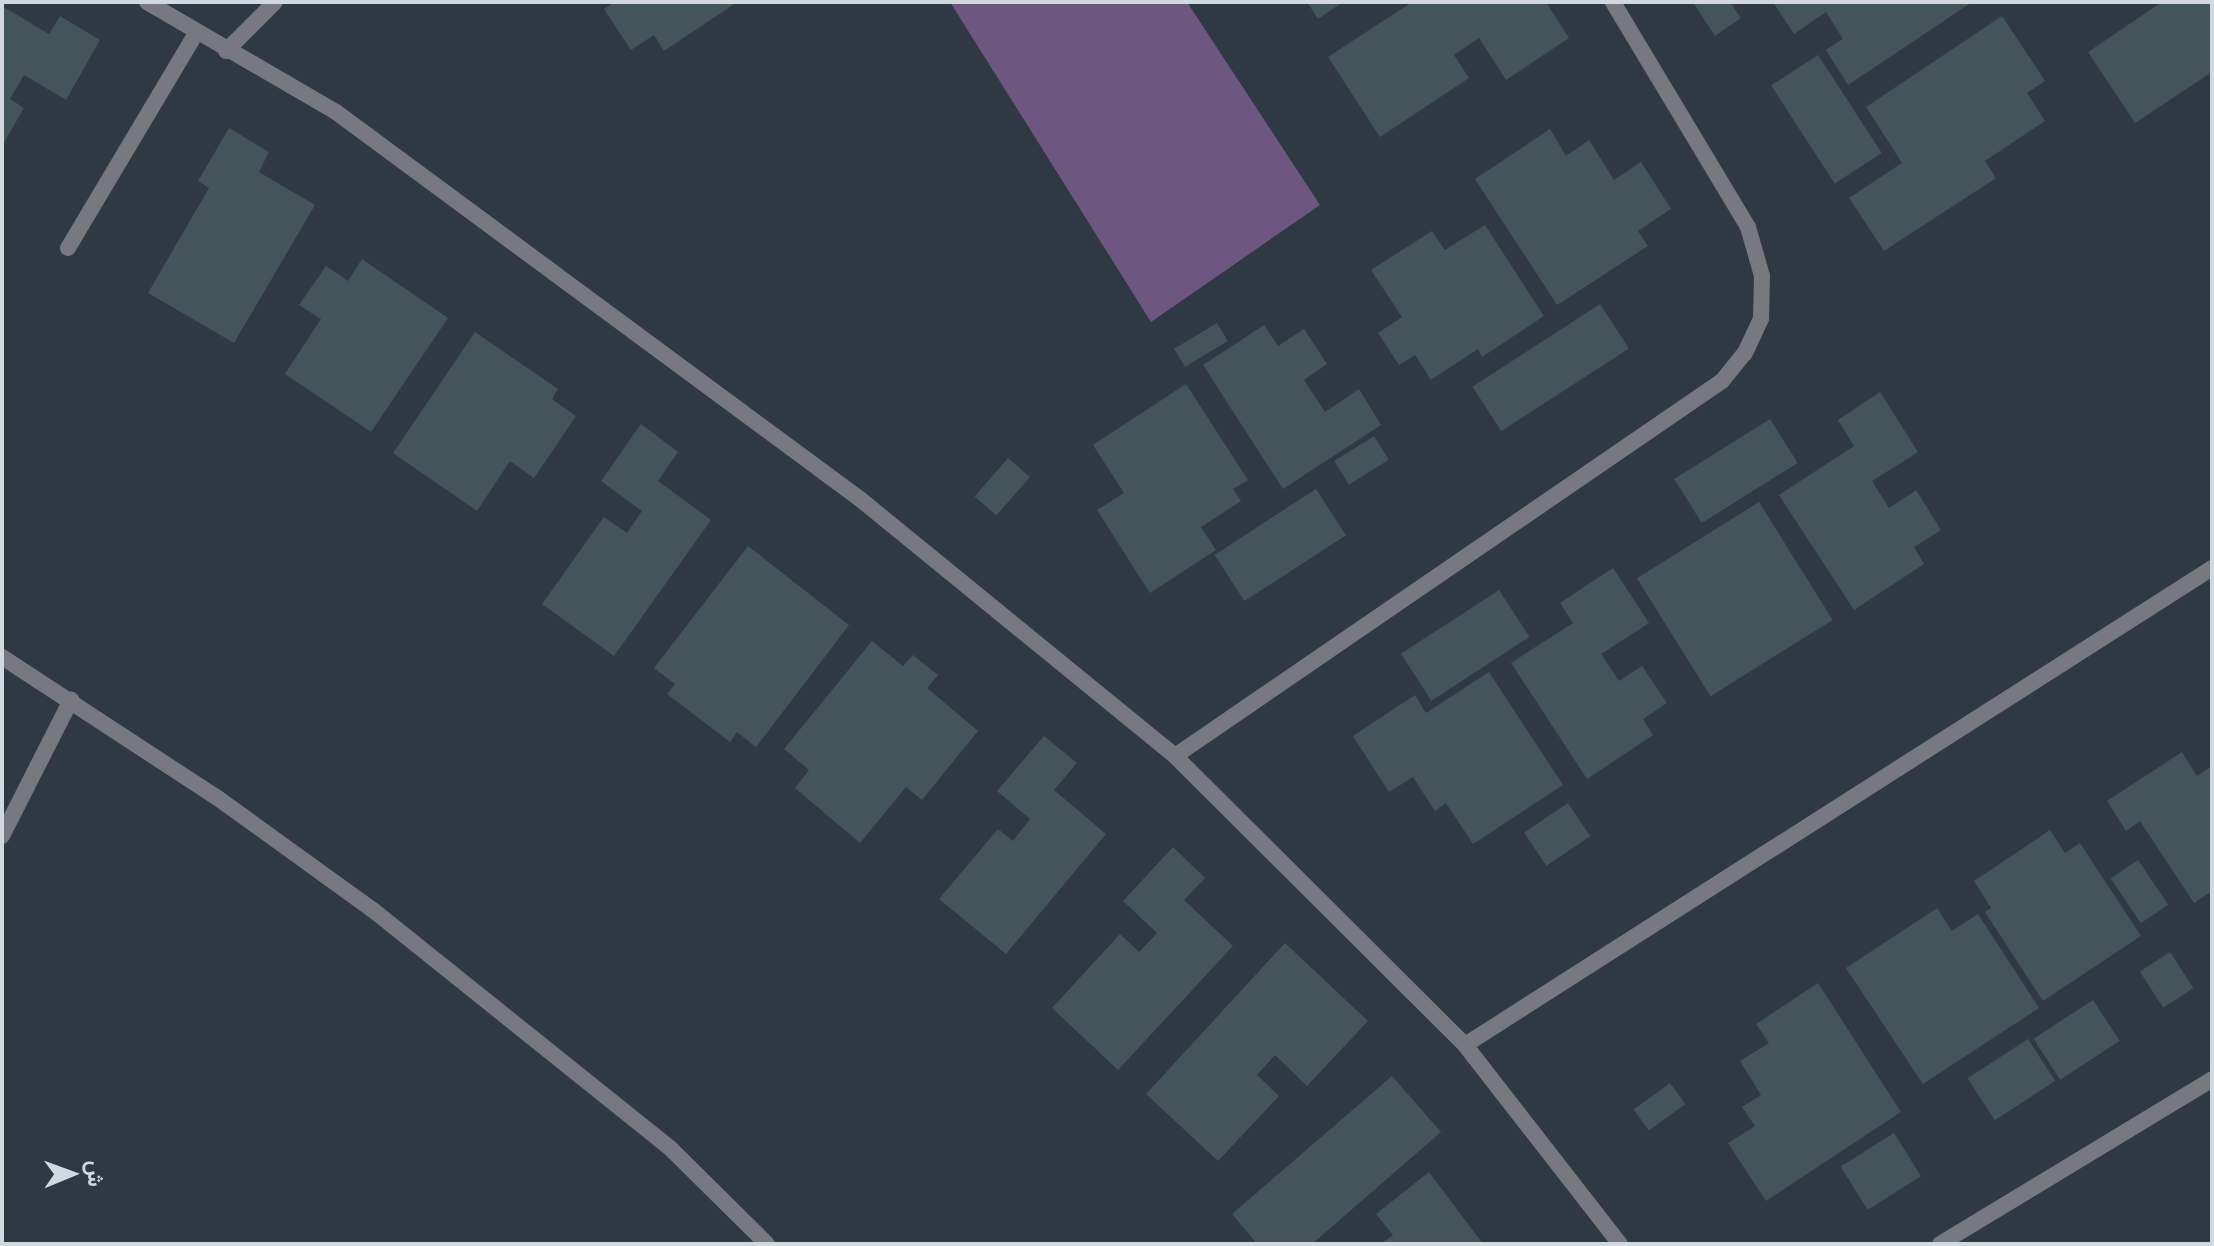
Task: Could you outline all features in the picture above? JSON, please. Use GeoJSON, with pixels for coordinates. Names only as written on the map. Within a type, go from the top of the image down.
{"type":"FeatureCollection","features":[{"type":"Feature","properties":{"kind":"street"},"geometry":{"type":"LineString","coordinates":[[147,2],[226,51],[336,112],[847,489],[1175,756],[1465,1045],[1620,1244]]}},
{"type":"Feature","properties":{"kind":"street"},"geometry":{"type":"LineString","coordinates":[[226,51],[275,2]]}},
{"type":"Feature","properties":{"kind":"street"},"geometry":{"type":"LineString","coordinates":[[1175,756],[1722,381],[1745,353],[1761,319],[1762,276],[1748,227],[1613,2]]}},
{"type":"Feature","properties":{"kind":"street"},"geometry":{"type":"LineString","coordinates":[[68,248],[196,33]]}},
{"type":"Feature","properties":{"kind":"street"},"geometry":{"type":"LineString","coordinates":[[1465,1045],[2212,568]]}},
{"type":"Feature","properties":{"kind":"street"},"geometry":{"type":"LineString","coordinates":[[2,657],[71,700],[257,827],[498,1008],[670,1148],[767,1244]]}},
{"type":"Feature","properties":{"kind":"street"},"geometry":{"type":"LineString","coordinates":[[2,836],[71,700]]}},
{"type":"Feature","properties":{"kind":"street"},"geometry":{"type":"LineString","coordinates":[[1940,1244],[2212,1079]]}},
{"type":"Feature","properties":{"kind":"shaded area"},"geometry":{"type":"Polygon","coordinates":[[[950,2],[1187,2],[1320,205],[1151,322],[950,2]]]}},
{"type":"Feature","properties":{"kind":"building"},"geometry":{"type":"Polygon","coordinates":[[[615,2],[731,2],[733,5],[664,51],[654,35],[631,50],[604,9],[615,2]]]}},
{"type":"Feature","properties":{"kind":"building"},"geometry":{"type":"Polygon","coordinates":[[[1307,2],[1343,2],[1318,19],[1307,2]]]}},
{"type":"Feature","properties":{"kind":"building"},"geometry":{"type":"Polygon","coordinates":[[[1412,2],[1546,2],[1569,38],[1506,80],[1479,38],[1454,55],[1469,78],[1380,137],[1328,57],[1412,2]]]}},
{"type":"Feature","properties":{"kind":"building"},"geometry":{"type":"Polygon","coordinates":[[[1693,2],[1730,2],[1741,18],[1715,36],[1693,2]]]}},
{"type":"Feature","properties":{"kind":"building"},"geometry":{"type":"Polygon","coordinates":[[[1773,2],[1972,2],[1848,85],[1826,50],[1843,39],[1826,12],[1794,34],[1773,2]]]}},
{"type":"Feature","properties":{"kind":"building"},"geometry":{"type":"Polygon","coordinates":[[[2162,2],[2212,2],[2212,72],[2135,123],[2088,52],[2162,2]]]}},
{"type":"Feature","properties":{"kind":"building"},"geometry":{"type":"Polygon","coordinates":[[[2,6],[49,34],[60,16],[100,40],[66,100],[24,75],[10,99],[24,108],[2,146],[2,6]]]}},
{"type":"Feature","properties":{"kind":"building"},"geometry":{"type":"Polygon","coordinates":[[[2002,16],[2045,81],[2027,93],[2045,121],[1985,161],[1996,178],[1884,251],[1849,198],[1902,163],[1866,107],[2002,16]]]}},
{"type":"Feature","properties":{"kind":"building"},"geometry":{"type":"Polygon","coordinates":[[[1818,55],[1882,153],[1835,184],[1771,85],[1818,55]]]}},
{"type":"Feature","properties":{"kind":"building"},"geometry":{"type":"Polygon","coordinates":[[[229,128],[269,152],[259,172],[315,205],[234,343],[148,293],[209,188],[198,181],[229,128]]]}},
{"type":"Feature","properties":{"kind":"building"},"geometry":{"type":"Polygon","coordinates":[[[1550,129],[1566,156],[1589,140],[1614,180],[1641,162],[1671,209],[1638,231],[1648,246],[1557,305],[1475,179],[1550,129]]]}},
{"type":"Feature","properties":{"kind":"building"},"geometry":{"type":"Polygon","coordinates":[[[1485,225],[1544,316],[1482,357],[1478,349],[1431,380],[1415,355],[1399,365],[1378,333],[1402,317],[1371,270],[1432,231],[1445,250],[1485,225]]]}},
{"type":"Feature","properties":{"kind":"building"},"geometry":{"type":"Polygon","coordinates":[[[362,259],[448,318],[371,432],[285,374],[321,319],[299,305],[326,266],[348,281],[362,259]]]}},
{"type":"Feature","properties":{"kind":"building"},"geometry":{"type":"Polygon","coordinates":[[[1600,304],[1629,348],[1501,431],[1473,387],[1600,304]]]}},
{"type":"Feature","properties":{"kind":"building"},"geometry":{"type":"Polygon","coordinates":[[[1217,323],[1228,341],[1185,367],[1174,349],[1217,323]]]}},
{"type":"Feature","properties":{"kind":"building"},"geometry":{"type":"Polygon","coordinates":[[[1264,325],[1278,346],[1304,329],[1327,364],[1304,380],[1325,412],[1359,389],[1381,425],[1283,489],[1203,365],[1264,325]]]}},
{"type":"Feature","properties":{"kind":"building"},"geometry":{"type":"Polygon","coordinates":[[[475,332],[558,389],[552,399],[576,416],[534,478],[510,461],[477,511],[393,453],[475,332]]]}},
{"type":"Feature","properties":{"kind":"building"},"geometry":{"type":"Polygon","coordinates":[[[1186,384],[1248,480],[1233,489],[1241,501],[1201,527],[1216,550],[1150,593],[1097,510],[1124,493],[1093,445],[1186,384]]]}},
{"type":"Feature","properties":{"kind":"building"},"geometry":{"type":"Polygon","coordinates":[[[1880,392],[1918,452],[1872,481],[1889,508],[1916,490],[1941,530],[1914,547],[1924,564],[1854,610],[1779,495],[1854,446],[1838,420],[1880,392]]]}},
{"type":"Feature","properties":{"kind":"building"},"geometry":{"type":"Polygon","coordinates":[[[1770,419],[1798,463],[1702,523],[1674,479],[1770,419]]]}},
{"type":"Feature","properties":{"kind":"building"},"geometry":{"type":"Polygon","coordinates":[[[641,424],[678,452],[658,481],[711,520],[614,656],[542,604],[604,517],[627,533],[642,511],[601,481],[641,424]]]}},
{"type":"Feature","properties":{"kind":"building"},"geometry":{"type":"Polygon","coordinates":[[[1374,436],[1389,460],[1349,485],[1334,461],[1374,436]]]}},
{"type":"Feature","properties":{"kind":"building"},"geometry":{"type":"Polygon","coordinates":[[[1008,458],[1030,477],[996,516],[975,496],[1008,458]]]}},
{"type":"Feature","properties":{"kind":"building"},"geometry":{"type":"Polygon","coordinates":[[[1316,489],[1346,535],[1244,601],[1215,555],[1316,489]]]}},
{"type":"Feature","properties":{"kind":"building"},"geometry":{"type":"Polygon","coordinates":[[[1759,502],[1833,620],[1711,696],[1637,578],[1759,502]]]}},
{"type":"Feature","properties":{"kind":"building"},"geometry":{"type":"Polygon","coordinates":[[[748,546],[849,625],[756,747],[737,732],[730,742],[667,694],[675,684],[654,668],[748,546]]]}},
{"type":"Feature","properties":{"kind":"building"},"geometry":{"type":"Polygon","coordinates":[[[1613,568],[1649,623],[1601,654],[1619,681],[1642,666],[1667,703],[1643,719],[1653,735],[1587,779],[1511,663],[1573,623],[1560,603],[1613,568]]]}},
{"type":"Feature","properties":{"kind":"building"},"geometry":{"type":"Polygon","coordinates":[[[1499,590],[1529,637],[1431,701],[1401,654],[1499,590]]]}},
{"type":"Feature","properties":{"kind":"building"},"geometry":{"type":"Polygon","coordinates":[[[872,641],[903,666],[913,655],[938,675],[927,688],[978,731],[922,800],[906,787],[860,843],[795,788],[809,770],[784,749],[872,641]]]}},
{"type":"Feature","properties":{"kind":"building"},"geometry":{"type":"Polygon","coordinates":[[[1489,672],[1563,785],[1473,844],[1446,803],[1435,811],[1413,777],[1389,792],[1353,736],[1415,695],[1426,713],[1489,672]]]}},
{"type":"Feature","properties":{"kind":"building"},"geometry":{"type":"Polygon","coordinates":[[[1044,736],[1077,763],[1054,790],[1106,834],[1006,954],[939,899],[998,829],[1013,841],[1030,819],[997,791],[1044,736]]]}},
{"type":"Feature","properties":{"kind":"building"},"geometry":{"type":"Polygon","coordinates":[[[2182,752],[2197,776],[2212,766],[2212,891],[2194,903],[2140,821],[2126,831],[2107,801],[2182,752]]]}},
{"type":"Feature","properties":{"kind":"building"},"geometry":{"type":"Polygon","coordinates":[[[1568,803],[1590,836],[1546,866],[1524,833],[1568,803]]]}},
{"type":"Feature","properties":{"kind":"building"},"geometry":{"type":"Polygon","coordinates":[[[2050,830],[2065,853],[2080,843],[2141,936],[2043,1001],[1985,912],[1991,908],[1974,881],[2050,830]]]}},
{"type":"Feature","properties":{"kind":"building"},"geometry":{"type":"Polygon","coordinates":[[[1173,847],[1205,878],[1184,900],[1233,946],[1118,1070],[1052,1008],[1120,934],[1139,952],[1157,933],[1123,901],[1173,847]]]}},
{"type":"Feature","properties":{"kind":"building"},"geometry":{"type":"Polygon","coordinates":[[[2138,860],[2168,905],[2141,923],[2111,878],[2138,860]]]}},
{"type":"Feature","properties":{"kind":"building"},"geometry":{"type":"Polygon","coordinates":[[[1937,908],[1952,931],[1978,914],[2039,1008],[1923,1084],[1846,968],[1937,908]]]}},
{"type":"Feature","properties":{"kind":"building"},"geometry":{"type":"Polygon","coordinates":[[[1285,943],[1368,1021],[1307,1086],[1275,1055],[1257,1075],[1279,1096],[1218,1161],[1146,1094],[1285,943]]]}},
{"type":"Feature","properties":{"kind":"building"},"geometry":{"type":"Polygon","coordinates":[[[2170,952],[2193,988],[2163,1008],[2140,972],[2170,952]]]}},
{"type":"Feature","properties":{"kind":"building"},"geometry":{"type":"Polygon","coordinates":[[[1818,983],[1901,1112],[1766,1201],[1728,1143],[1755,1126],[1742,1107],[1761,1095],[1740,1061],[1769,1043],[1756,1024],[1818,983]]]}},
{"type":"Feature","properties":{"kind":"building"},"geometry":{"type":"Polygon","coordinates":[[[2093,1000],[2120,1041],[2060,1080],[2033,1039],[2093,1000]]]}},
{"type":"Feature","properties":{"kind":"building"},"geometry":{"type":"Polygon","coordinates":[[[2028,1039],[2055,1081],[1995,1120],[1968,1078],[2028,1039]]]}},
{"type":"Feature","properties":{"kind":"building"},"geometry":{"type":"Polygon","coordinates":[[[1392,1076],[1441,1132],[1312,1244],[1257,1244],[1232,1214],[1392,1076]]]}},
{"type":"Feature","properties":{"kind":"building"},"geometry":{"type":"Polygon","coordinates":[[[1670,1083],[1685,1104],[1649,1130],[1634,1109],[1670,1083]]]}},
{"type":"Feature","properties":{"kind":"building"},"geometry":{"type":"Polygon","coordinates":[[[1894,1133],[1921,1176],[1868,1210],[1841,1166],[1894,1133]]]}},
{"type":"Feature","properties":{"kind":"building"},"geometry":{"type":"Polygon","coordinates":[[[1429,1172],[1483,1244],[1381,1244],[1393,1235],[1376,1214],[1429,1172]]]}}]}
